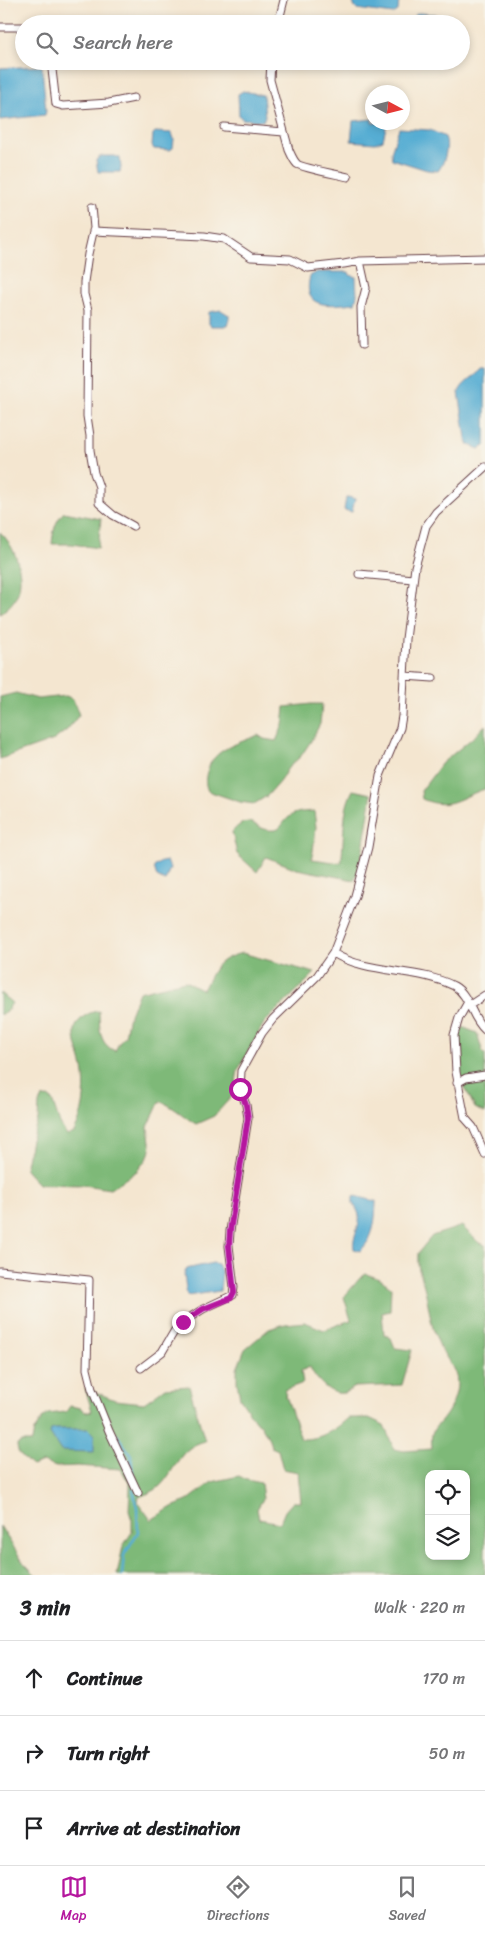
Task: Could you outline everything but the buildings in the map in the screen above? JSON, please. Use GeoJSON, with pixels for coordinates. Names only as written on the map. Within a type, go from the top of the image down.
{"type":"FeatureCollection","features":[{"type":"Feature","properties":{"kind":"street"},"geometry":{"type":"LineString","coordinates":[[280,15],[284,0]]}},
{"type":"Feature","properties":{"kind":"street"},"geometry":{"type":"LineString","coordinates":[[0,27],[15,27]]}},
{"type":"Feature","properties":{"kind":"street"},"geometry":{"type":"LineString","coordinates":[[52,70],[56,104],[63,106],[109,104],[134,98]]}},
{"type":"Feature","properties":{"kind":"street"},"geometry":{"type":"LineString","coordinates":[[271,70],[270,80],[289,150],[297,164],[348,177]]}},
{"type":"Feature","properties":{"kind":"street"},"geometry":{"type":"LineString","coordinates":[[224,127],[284,132]]}},
{"type":"Feature","properties":{"kind":"street"},"geometry":{"type":"LineString","coordinates":[[92,207],[93,231],[84,282],[84,294],[88,310],[87,416],[90,450],[99,486],[99,504],[113,515],[133,526]]}},
{"type":"Feature","properties":{"kind":"street"},"geometry":{"type":"LineString","coordinates":[[93,231],[204,236],[224,239],[251,257],[290,259],[308,268],[360,261],[485,258]]}},
{"type":"Feature","properties":{"kind":"street"},"geometry":{"type":"LineString","coordinates":[[360,261],[366,288],[360,307],[362,345]]}},
{"type":"Feature","properties":{"kind":"street"},"geometry":{"type":"LineString","coordinates":[[141,1368],[162,1352],[175,1330],[183,1322],[203,1309],[233,1295],[234,1287],[229,1246],[230,1231],[248,1112],[240,1089],[241,1071],[262,1033],[317,976],[334,953],[345,926],[365,862],[380,776],[400,728],[417,553],[426,526],[436,512],[485,467]]}},
{"type":"Feature","properties":{"kind":"street"},"geometry":{"type":"LineString","coordinates":[[359,574],[413,580]]}},
{"type":"Feature","properties":{"kind":"street"},"geometry":{"type":"LineString","coordinates":[[404,676],[433,678]]}},
{"type":"Feature","properties":{"kind":"street"},"geometry":{"type":"LineString","coordinates":[[334,953],[351,962],[446,983],[457,989],[469,1004],[478,1024],[485,1030]]}},
{"type":"Feature","properties":{"kind":"street"},"geometry":{"type":"LineString","coordinates":[[485,995],[469,1004],[459,1018],[454,1036],[458,1082],[465,1118],[473,1127],[485,1154]]}},
{"type":"Feature","properties":{"kind":"street"},"geometry":{"type":"LineString","coordinates":[[458,1082],[466,1078],[485,1075]]}},
{"type":"Feature","properties":{"kind":"street"},"geometry":{"type":"LineString","coordinates":[[0,1271],[89,1280],[87,1369],[92,1389],[109,1431],[138,1493]]}},
{"type":"Feature","properties":{"kind":"green space"},"geometry":{"type":"Polygon","coordinates":[[[64,512],[101,519],[98,548],[72,544],[52,544],[58,519],[64,512]]]}},
{"type":"Feature","properties":{"kind":"green space"},"geometry":{"type":"Polygon","coordinates":[[[0,532],[6,538],[15,554],[20,572],[20,581],[16,597],[9,607],[0,614],[0,532]]]}},
{"type":"Feature","properties":{"kind":"green space"},"geometry":{"type":"Polygon","coordinates":[[[16,693],[38,699],[66,696],[73,699],[79,715],[67,730],[54,740],[0,759],[0,697],[16,693]]]}},
{"type":"Feature","properties":{"kind":"green space"},"geometry":{"type":"Polygon","coordinates":[[[322,704],[320,724],[301,756],[288,768],[267,796],[254,804],[240,802],[208,791],[206,786],[207,772],[210,764],[220,752],[258,735],[264,739],[276,741],[283,725],[285,707],[322,704]]]}},
{"type":"Feature","properties":{"kind":"green space"},"geometry":{"type":"Polygon","coordinates":[[[485,725],[485,789],[447,803],[440,804],[422,799],[421,791],[442,763],[476,735],[485,725]]]}},
{"type":"Feature","properties":{"kind":"green space"},"geometry":{"type":"Polygon","coordinates":[[[353,790],[371,794],[360,867],[354,880],[297,869],[266,857],[257,872],[237,854],[232,832],[238,826],[249,822],[268,830],[276,830],[294,814],[314,811],[316,827],[312,859],[341,863],[345,816],[353,790]]]}},
{"type":"Feature","properties":{"kind":"green space"},"geometry":{"type":"Polygon","coordinates":[[[242,953],[315,973],[264,1023],[238,1070],[234,1094],[214,1116],[196,1124],[160,1101],[148,1127],[151,1150],[145,1161],[137,1171],[110,1189],[84,1185],[38,1184],[25,1170],[31,1140],[38,1120],[39,1103],[42,1098],[48,1097],[52,1100],[60,1124],[67,1135],[74,1132],[82,1112],[85,1090],[84,1075],[76,1041],[75,1031],[78,1022],[89,1013],[99,1011],[100,1029],[105,1044],[115,1051],[125,1036],[128,1020],[139,992],[185,981],[203,990],[210,976],[221,962],[242,953]]]}},
{"type":"Feature","properties":{"kind":"green space"},"geometry":{"type":"Polygon","coordinates":[[[0,993],[12,1003],[7,1011],[0,1015],[0,993]]]}},
{"type":"Feature","properties":{"kind":"green space"},"geometry":{"type":"Polygon","coordinates":[[[462,1027],[477,1033],[483,1053],[485,1054],[485,1113],[475,1108],[461,1080],[457,1047],[462,1027]]]}},
{"type":"Feature","properties":{"kind":"green space"},"geometry":{"type":"Polygon","coordinates":[[[462,1226],[478,1242],[485,1245],[485,1575],[117,1575],[123,1546],[132,1532],[132,1520],[129,1511],[130,1485],[121,1469],[77,1466],[56,1467],[43,1462],[32,1466],[18,1452],[17,1445],[22,1442],[32,1442],[34,1431],[48,1414],[66,1412],[70,1406],[81,1408],[85,1412],[92,1411],[85,1388],[115,1400],[144,1403],[165,1388],[189,1386],[205,1441],[196,1444],[183,1454],[160,1486],[139,1497],[138,1502],[151,1520],[172,1507],[187,1501],[212,1482],[239,1476],[261,1483],[263,1499],[257,1509],[259,1519],[280,1523],[285,1511],[293,1502],[301,1502],[298,1472],[283,1469],[278,1450],[271,1447],[261,1425],[255,1421],[240,1398],[237,1369],[245,1349],[269,1329],[285,1324],[305,1322],[324,1330],[351,1320],[344,1297],[360,1278],[366,1274],[380,1279],[391,1287],[390,1311],[382,1313],[384,1334],[391,1338],[395,1348],[412,1350],[402,1385],[354,1387],[348,1392],[341,1393],[335,1392],[323,1385],[310,1367],[301,1371],[303,1383],[284,1390],[301,1439],[321,1436],[348,1418],[369,1418],[384,1425],[394,1449],[404,1451],[432,1449],[433,1432],[451,1406],[455,1397],[457,1383],[455,1372],[435,1335],[418,1267],[418,1253],[432,1236],[462,1226]]]}},
{"type":"Feature","properties":{"kind":"green space"},"geometry":{"type":"Polygon","coordinates":[[[0,1526],[23,1562],[36,1575],[0,1575],[0,1526]]]}},
{"type":"Feature","properties":{"kind":"water"},"geometry":{"type":"Polygon","coordinates":[[[353,0],[399,0],[398,11],[393,14],[357,9],[354,6],[353,0]]]}},
{"type":"Feature","properties":{"kind":"water"},"geometry":{"type":"Polygon","coordinates":[[[418,13],[436,15],[415,15],[418,13]]]}},
{"type":"Feature","properties":{"kind":"water"},"geometry":{"type":"Polygon","coordinates":[[[0,68],[42,70],[45,115],[0,120],[0,68]]]}},
{"type":"Feature","properties":{"kind":"water"},"geometry":{"type":"Polygon","coordinates":[[[243,91],[263,95],[265,116],[263,121],[242,119],[239,115],[238,94],[243,91]]]}},
{"type":"Feature","properties":{"kind":"water"},"geometry":{"type":"Polygon","coordinates":[[[365,120],[365,130],[385,130],[383,140],[375,143],[351,141],[353,121],[365,120]]]}},
{"type":"Feature","properties":{"kind":"water"},"geometry":{"type":"Polygon","coordinates":[[[398,130],[430,130],[445,137],[447,145],[443,163],[438,171],[427,170],[392,159],[391,152],[398,130]]]}},
{"type":"Feature","properties":{"kind":"water"},"geometry":{"type":"Polygon","coordinates":[[[155,132],[172,133],[174,139],[173,148],[170,150],[154,149],[152,146],[153,134],[155,132]]]}},
{"type":"Feature","properties":{"kind":"water"},"geometry":{"type":"Polygon","coordinates":[[[101,156],[120,158],[120,172],[98,172],[96,160],[101,156]]]}},
{"type":"Feature","properties":{"kind":"water"},"geometry":{"type":"Polygon","coordinates":[[[317,272],[349,272],[350,275],[356,277],[357,295],[355,303],[328,305],[314,300],[310,295],[308,287],[310,276],[317,272]]]}},
{"type":"Feature","properties":{"kind":"water"},"geometry":{"type":"Polygon","coordinates":[[[221,310],[229,315],[227,326],[211,326],[209,324],[209,312],[221,310]]]}},
{"type":"Feature","properties":{"kind":"water"},"geometry":{"type":"Polygon","coordinates":[[[480,369],[485,369],[485,446],[479,449],[469,445],[466,438],[459,392],[480,369]]]}},
{"type":"Feature","properties":{"kind":"water"},"geometry":{"type":"Polygon","coordinates":[[[346,498],[355,499],[352,512],[344,510],[346,498]]]}},
{"type":"Feature","properties":{"kind":"water"},"geometry":{"type":"Polygon","coordinates":[[[167,861],[170,868],[165,881],[157,877],[154,867],[161,862],[167,861]]]}},
{"type":"Feature","properties":{"kind":"water"},"geometry":{"type":"Polygon","coordinates":[[[354,1196],[376,1201],[373,1229],[368,1241],[360,1251],[354,1249],[359,1216],[353,1204],[354,1196]]]}},
{"type":"Feature","properties":{"kind":"water"},"geometry":{"type":"Polygon","coordinates":[[[213,1263],[218,1264],[222,1273],[220,1291],[187,1296],[184,1274],[186,1269],[213,1263]]]}},
{"type":"Feature","properties":{"kind":"water"},"geometry":{"type":"Polygon","coordinates":[[[88,1429],[94,1435],[94,1452],[61,1451],[50,1434],[51,1430],[88,1429]]]}},
{"type":"Feature","properties":{"kind":"waterway"},"geometry":{"type":"LineString","coordinates":[[117,1435],[131,1455],[133,1476]]}},
{"type":"Feature","properties":{"kind":"waterway"},"geometry":{"type":"LineString","coordinates":[[122,1575],[124,1555],[138,1532],[137,1508],[133,1489]]}},
{"type":"Feature","properties":{"kind":"route"},"geometry":{"type":"LineString","coordinates":[[183,1322],[203,1309],[231,1298],[234,1292],[229,1246],[230,1231],[248,1112],[240,1089]]}}]}
